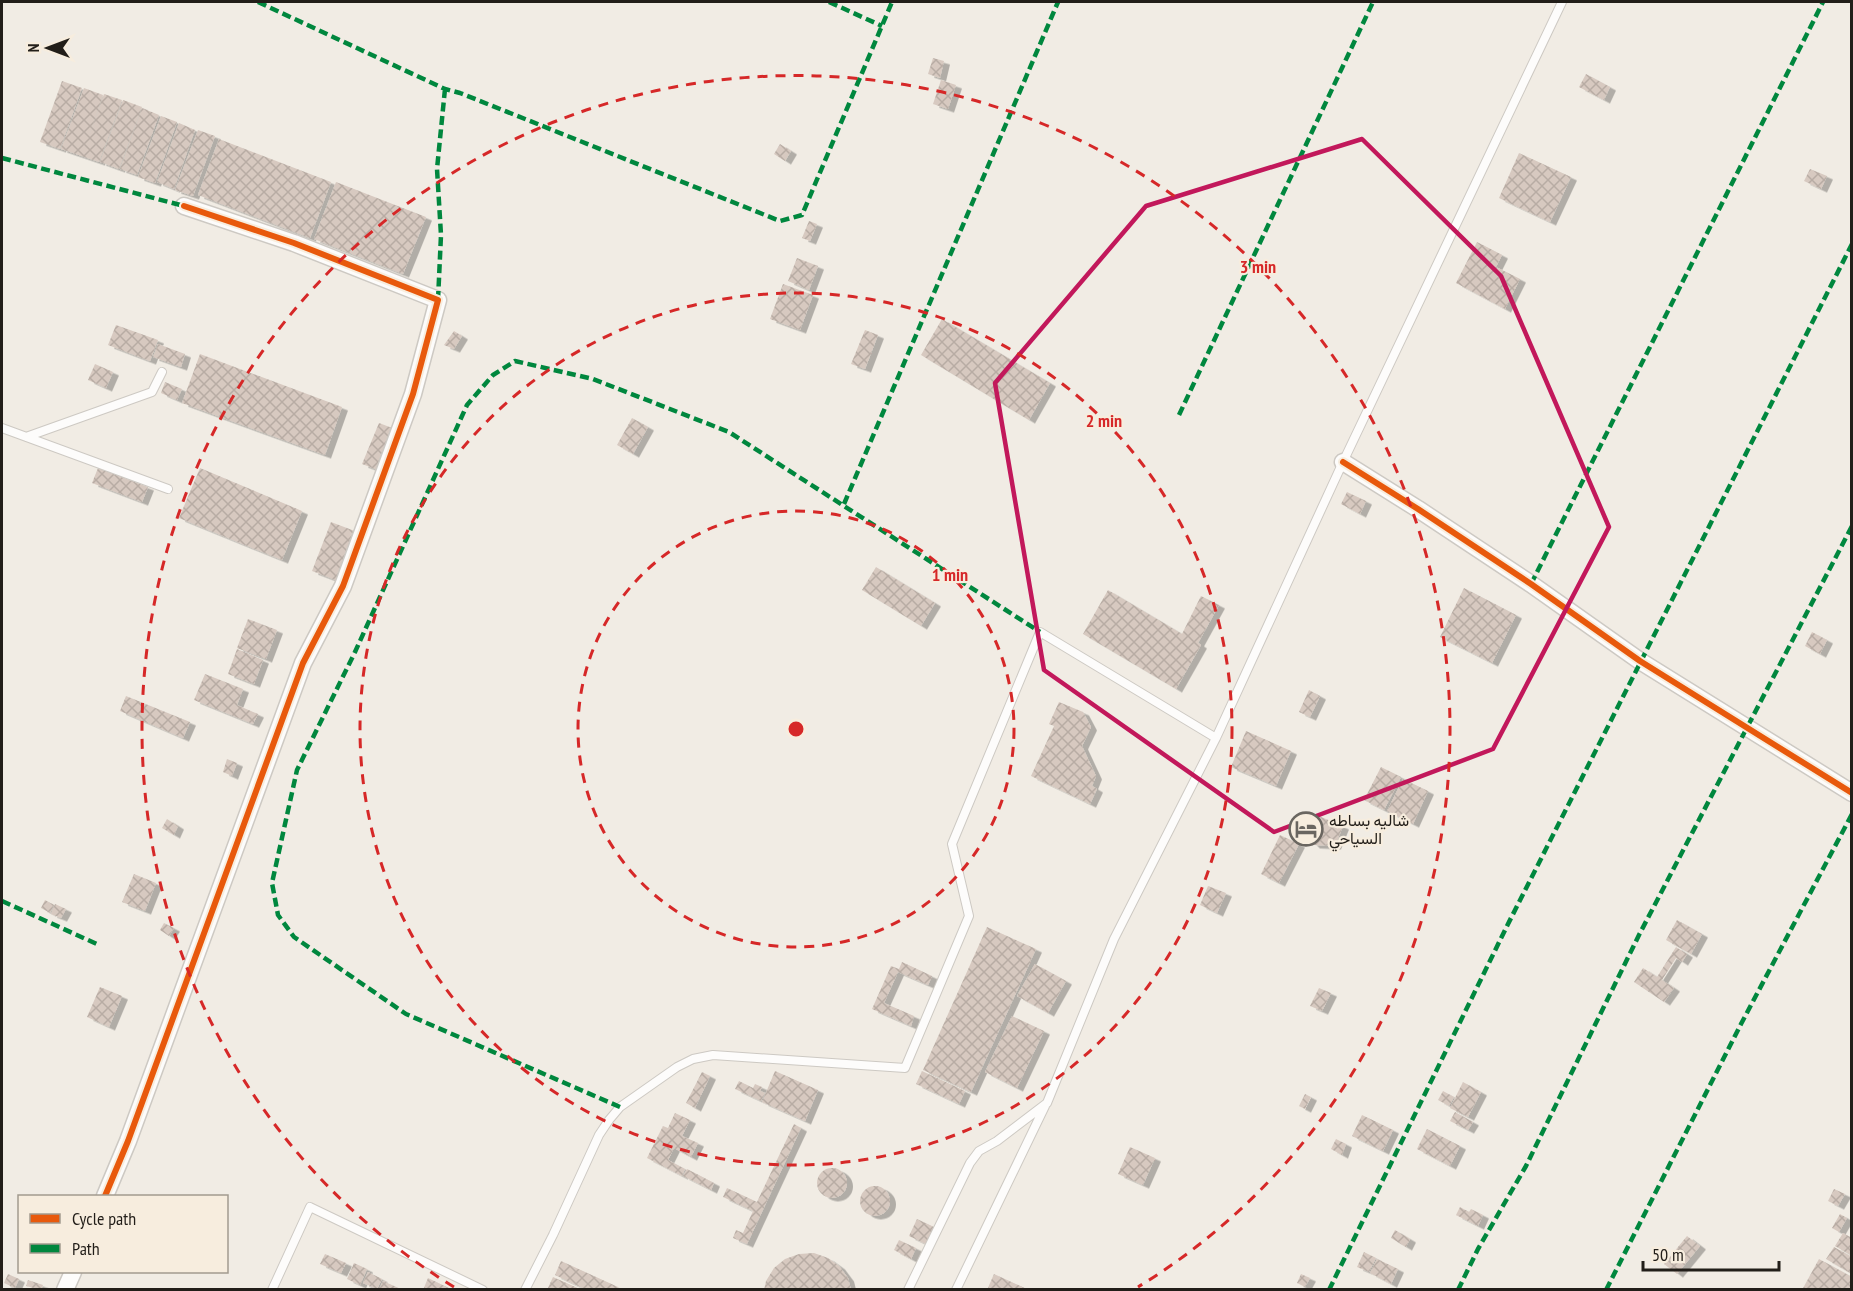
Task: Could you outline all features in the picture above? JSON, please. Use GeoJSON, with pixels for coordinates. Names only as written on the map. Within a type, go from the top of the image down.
{"type":"FeatureCollection","features":[{"type":"Feature","properties":{"kind":"street"},"geometry":{"type":"LineString","coordinates":[[106,1195],[128,1141],[303,663],[343,586],[413,394],[438,300],[294,243],[184,206]]}},
{"type":"Feature","properties":{"kind":"street"},"geometry":{"type":"LineString","coordinates":[[1343,462],[1531,584],[1640,661],[1851,793]]}},
{"type":"Feature","properties":{"kind":"street"},"geometry":{"type":"LineString","coordinates":[[65,1290],[73,1273]]}},
{"type":"Feature","properties":{"kind":"lane"},"geometry":{"type":"LineString","coordinates":[[956,1290],[1047,1103],[1114,939],[1216,738],[1343,462],[1562,2]]}},
{"type":"Feature","properties":{"kind":"lane"},"geometry":{"type":"LineString","coordinates":[[26,438],[152,392],[162,372]]}},
{"type":"Feature","properties":{"kind":"lane"},"geometry":{"type":"LineString","coordinates":[[2,428],[168,489]]}},
{"type":"Feature","properties":{"kind":"lane"},"geometry":{"type":"LineString","coordinates":[[525,1290],[599,1135],[620,1107],[676,1067],[693,1059],[713,1055],[905,1068],[969,916],[952,844],[1040,632],[1216,738]]}},
{"type":"Feature","properties":{"kind":"lane"},"geometry":{"type":"LineString","coordinates":[[908,1290],[970,1162],[979,1151],[997,1141],[1047,1103]]}},
{"type":"Feature","properties":{"kind":"lane"},"geometry":{"type":"LineString","coordinates":[[272,1290],[310,1207],[483,1290]]}},
{"type":"Feature","properties":{"kind":"highlighted area"},"geometry":{"type":"Polygon","coordinates":[[[1362,139],[1501,276],[1609,527],[1493,749],[1274,832],[1044,670],[995,383],[1146,206],[1362,139]]]}},
{"type":"Feature","properties":{"kind":"building"},"geometry":{"type":"Polygon","coordinates":[[[933,58],[944,61],[940,78],[928,74],[933,58]]]}},
{"type":"Feature","properties":{"kind":"building"},"geometry":{"type":"Polygon","coordinates":[[[1586,74],[1610,87],[1604,100],[1579,87],[1586,74]]]}},
{"type":"Feature","properties":{"kind":"building"},"geometry":{"type":"Polygon","coordinates":[[[941,80],[956,85],[948,109],[933,104],[941,80]]]}},
{"type":"Feature","properties":{"kind":"building"},"geometry":{"type":"Polygon","coordinates":[[[62,81],[82,88],[60,149],[40,142],[62,81]]]}},
{"type":"Feature","properties":{"kind":"building"},"geometry":{"type":"Polygon","coordinates":[[[84,88],[103,95],[87,142],[104,94],[122,100],[99,162],[61,149],[84,88]]]}},
{"type":"Feature","properties":{"kind":"building"},"geometry":{"type":"Polygon","coordinates":[[[123,100],[142,107],[119,169],[100,162],[123,100]]]}},
{"type":"Feature","properties":{"kind":"building"},"geometry":{"type":"Polygon","coordinates":[[[142,108],[159,115],[137,175],[120,169],[142,108]]]}},
{"type":"Feature","properties":{"kind":"building"},"geometry":{"type":"Polygon","coordinates":[[[161,116],[177,122],[155,183],[138,177],[161,116]]]}},
{"type":"Feature","properties":{"kind":"building"},"geometry":{"type":"Polygon","coordinates":[[[179,123],[195,130],[174,189],[157,182],[179,123]]]}},
{"type":"Feature","properties":{"kind":"building"},"geometry":{"type":"Polygon","coordinates":[[[198,130],[215,136],[193,196],[175,190],[198,130]]]}},
{"type":"Feature","properties":{"kind":"building"},"geometry":{"type":"Polygon","coordinates":[[[219,139],[331,182],[310,238],[198,195],[219,139]]]}},
{"type":"Feature","properties":{"kind":"building"},"geometry":{"type":"Polygon","coordinates":[[[780,144],[791,151],[785,161],[774,154],[780,144]]]}},
{"type":"Feature","properties":{"kind":"building"},"geometry":{"type":"Polygon","coordinates":[[[1519,153],[1571,177],[1550,222],[1499,198],[1519,153]]]}},
{"type":"Feature","properties":{"kind":"building"},"geometry":{"type":"Polygon","coordinates":[[[1810,169],[1827,176],[1821,189],[1804,181],[1810,169]]]}},
{"type":"Feature","properties":{"kind":"building"},"geometry":{"type":"Polygon","coordinates":[[[336,182],[426,217],[403,274],[314,239],[336,182]]]}},
{"type":"Feature","properties":{"kind":"building"},"geometry":{"type":"Polygon","coordinates":[[[809,221],[817,224],[810,241],[802,238],[809,221]]]}},
{"type":"Feature","properties":{"kind":"building"},"geometry":{"type":"Polygon","coordinates":[[[1477,242],[1502,255],[1496,267],[1520,279],[1505,309],[1456,283],[1477,242]]]}},
{"type":"Feature","properties":{"kind":"building"},"geometry":{"type":"Polygon","coordinates":[[[797,258],[818,266],[809,290],[788,281],[797,258]]]}},
{"type":"Feature","properties":{"kind":"building"},"geometry":{"type":"Polygon","coordinates":[[[783,284],[813,295],[800,330],[770,319],[783,284]]]}},
{"type":"Feature","properties":{"kind":"building"},"geometry":{"type":"Polygon","coordinates":[[[942,319],[1050,383],[1029,420],[921,355],[942,319]]]}},
{"type":"Feature","properties":{"kind":"building"},"geometry":{"type":"Polygon","coordinates":[[[116,325],[158,340],[150,361],[108,345],[116,325]]]}},
{"type":"Feature","properties":{"kind":"building"},"geometry":{"type":"Polygon","coordinates":[[[865,330],[878,335],[865,369],[851,364],[865,330]]]}},
{"type":"Feature","properties":{"kind":"building"},"geometry":{"type":"Polygon","coordinates":[[[454,331],[462,336],[454,349],[444,345],[454,331]]]}},
{"type":"Feature","properties":{"kind":"building"},"geometry":{"type":"Polygon","coordinates":[[[158,344],[185,354],[181,367],[153,357],[158,344]]]}},
{"type":"Feature","properties":{"kind":"building"},"geometry":{"type":"Polygon","coordinates":[[[200,354],[342,407],[325,455],[182,403],[200,354]]]}},
{"type":"Feature","properties":{"kind":"building"},"geometry":{"type":"Polygon","coordinates":[[[95,364],[113,372],[106,388],[88,380],[95,364]]]}},
{"type":"Feature","properties":{"kind":"building"},"geometry":{"type":"Polygon","coordinates":[[[165,382],[182,389],[177,400],[161,393],[165,382]]]}},
{"type":"Feature","properties":{"kind":"building"},"geometry":{"type":"Polygon","coordinates":[[[632,418],[648,427],[633,454],[617,445],[632,418]]]}},
{"type":"Feature","properties":{"kind":"building"},"geometry":{"type":"Polygon","coordinates":[[[379,423],[395,429],[378,470],[362,464],[379,423]]]}},
{"type":"Feature","properties":{"kind":"building"},"geometry":{"type":"Polygon","coordinates":[[[98,468],[148,487],[142,502],[92,483],[98,468]]]}},
{"type":"Feature","properties":{"kind":"building"},"geometry":{"type":"Polygon","coordinates":[[[200,468],[302,511],[282,560],[179,518],[200,468]]]}},
{"type":"Feature","properties":{"kind":"building"},"geometry":{"type":"Polygon","coordinates":[[[1347,492],[1366,501],[1360,514],[1341,504],[1347,492]]]}},
{"type":"Feature","properties":{"kind":"building"},"geometry":{"type":"Polygon","coordinates":[[[331,522],[360,533],[341,582],[312,571],[331,522]]]}},
{"type":"Feature","properties":{"kind":"building"},"geometry":{"type":"Polygon","coordinates":[[[876,567],[935,603],[921,626],[862,590],[876,567]]]}},
{"type":"Feature","properties":{"kind":"building"},"geometry":{"type":"Polygon","coordinates":[[[1464,588],[1516,615],[1492,663],[1440,637],[1464,588]]]}},
{"type":"Feature","properties":{"kind":"building"},"geometry":{"type":"Polygon","coordinates":[[[1108,590],[1182,634],[1201,596],[1219,605],[1198,643],[1201,645],[1176,689],[1083,634],[1108,590]]]}},
{"type":"Feature","properties":{"kind":"building"},"geometry":{"type":"Polygon","coordinates":[[[248,619],[277,630],[266,659],[237,648],[248,619]]]}},
{"type":"Feature","properties":{"kind":"building"},"geometry":{"type":"Polygon","coordinates":[[[1812,632],[1827,640],[1820,654],[1805,646],[1812,632]]]}},
{"type":"Feature","properties":{"kind":"building"},"geometry":{"type":"Polygon","coordinates":[[[237,649],[263,660],[254,684],[228,674],[237,649]]]}},
{"type":"Feature","properties":{"kind":"building"},"geometry":{"type":"Polygon","coordinates":[[[205,674],[243,689],[237,705],[258,714],[253,724],[194,700],[205,674]]]}},
{"type":"Feature","properties":{"kind":"building"},"geometry":{"type":"Polygon","coordinates":[[[1309,690],[1320,696],[1310,717],[1299,712],[1309,690]]]}},
{"type":"Feature","properties":{"kind":"building"},"geometry":{"type":"Polygon","coordinates":[[[126,696],[190,722],[183,738],[120,711],[126,696]]]}},
{"type":"Feature","properties":{"kind":"building"},"geometry":{"type":"Polygon","coordinates":[[[1059,702],[1083,712],[1091,727],[1082,746],[1096,776],[1092,786],[1097,789],[1090,804],[1031,776],[1054,726],[1049,724],[1059,702]]]}},
{"type":"Feature","properties":{"kind":"building"},"geometry":{"type":"Polygon","coordinates":[[[1246,731],[1291,751],[1276,786],[1231,767],[1246,731]]]}},
{"type":"Feature","properties":{"kind":"building"},"geometry":{"type":"Polygon","coordinates":[[[227,759],[237,763],[232,776],[223,772],[227,759]]]}},
{"type":"Feature","properties":{"kind":"building"},"geometry":{"type":"Polygon","coordinates":[[[1381,767],[1401,777],[1384,810],[1364,800],[1381,767]]]}},
{"type":"Feature","properties":{"kind":"building"},"geometry":{"type":"Polygon","coordinates":[[[1403,779],[1428,791],[1413,824],[1387,811],[1403,779]]]}},
{"type":"Feature","properties":{"kind":"building"},"geometry":{"type":"Polygon","coordinates":[[[1309,812],[1343,826],[1335,846],[1314,845],[1301,832],[1309,812]]]}},
{"type":"Feature","properties":{"kind":"building"},"geometry":{"type":"Polygon","coordinates":[[[167,819],[178,826],[174,835],[162,828],[167,819]]]}},
{"type":"Feature","properties":{"kind":"building"},"geometry":{"type":"Polygon","coordinates":[[[1280,835],[1299,844],[1279,883],[1261,874],[1280,835]]]}},
{"type":"Feature","properties":{"kind":"building"},"geometry":{"type":"Polygon","coordinates":[[[134,874],[156,883],[145,911],[122,902],[134,874]]]}},
{"type":"Feature","properties":{"kind":"building"},"geometry":{"type":"Polygon","coordinates":[[[1208,886],[1226,893],[1217,913],[1200,905],[1208,886]]]}},
{"type":"Feature","properties":{"kind":"building"},"geometry":{"type":"Polygon","coordinates":[[[45,900],[54,905],[50,913],[41,908],[45,900]]]}},
{"type":"Feature","properties":{"kind":"building"},"geometry":{"type":"Polygon","coordinates":[[[55,904],[66,909],[61,918],[51,914],[55,904]]]}},
{"type":"Feature","properties":{"kind":"building"},"geometry":{"type":"Polygon","coordinates":[[[1677,920],[1702,934],[1691,954],[1666,940],[1677,920]]]}},
{"type":"Feature","properties":{"kind":"building"},"geometry":{"type":"Polygon","coordinates":[[[164,923],[174,928],[169,936],[160,930],[164,923]]]}},
{"type":"Feature","properties":{"kind":"building"},"geometry":{"type":"Polygon","coordinates":[[[987,927],[1036,949],[971,1092],[923,1070],[987,927]]]}},
{"type":"Feature","properties":{"kind":"building"},"geometry":{"type":"Polygon","coordinates":[[[1676,947],[1687,954],[1682,962],[1676,958],[1662,980],[1674,988],[1664,1002],[1634,982],[1643,968],[1657,977],[1676,947]]]}},
{"type":"Feature","properties":{"kind":"building"},"geometry":{"type":"Polygon","coordinates":[[[902,962],[932,976],[928,985],[898,972],[884,1003],[914,1016],[911,1026],[872,1009],[891,966],[899,969],[902,962]]]}},
{"type":"Feature","properties":{"kind":"building"},"geometry":{"type":"Polygon","coordinates":[[[1035,964],[1066,981],[1048,1013],[1017,996],[1035,964]]]}},
{"type":"Feature","properties":{"kind":"building"},"geometry":{"type":"Polygon","coordinates":[[[100,987],[122,996],[109,1027],[87,1017],[100,987]]]}},
{"type":"Feature","properties":{"kind":"building"},"geometry":{"type":"Polygon","coordinates":[[[1319,988],[1331,993],[1322,1011],[1310,1006],[1319,988]]]}},
{"type":"Feature","properties":{"kind":"building"},"geometry":{"type":"Polygon","coordinates":[[[1012,1016],[1044,1031],[1017,1088],[985,1072],[1012,1016]]]}},
{"type":"Feature","properties":{"kind":"building"},"geometry":{"type":"Polygon","coordinates":[[[775,1071],[818,1090],[805,1121],[762,1102],[775,1071]]]}},
{"type":"Feature","properties":{"kind":"building"},"geometry":{"type":"Polygon","coordinates":[[[922,1071],[965,1091],[959,1104],[916,1084],[922,1071]]]}},
{"type":"Feature","properties":{"kind":"building"},"geometry":{"type":"Polygon","coordinates":[[[702,1072],[710,1076],[695,1108],[686,1103],[702,1072]]]}},
{"type":"Feature","properties":{"kind":"building"},"geometry":{"type":"Polygon","coordinates":[[[739,1081],[753,1088],[755,1084],[762,1087],[760,1091],[765,1093],[761,1101],[735,1089],[739,1081]]]}},
{"type":"Feature","properties":{"kind":"building"},"geometry":{"type":"Polygon","coordinates":[[[1463,1082],[1481,1092],[1468,1117],[1450,1108],[1463,1082]]]}},
{"type":"Feature","properties":{"kind":"building"},"geometry":{"type":"Polygon","coordinates":[[[1443,1091],[1454,1097],[1449,1106],[1438,1100],[1443,1091]]]}},
{"type":"Feature","properties":{"kind":"building"},"geometry":{"type":"Polygon","coordinates":[[[1305,1094],[1311,1097],[1305,1109],[1299,1106],[1305,1094]]]}},
{"type":"Feature","properties":{"kind":"building"},"geometry":{"type":"Polygon","coordinates":[[[1455,1112],[1473,1122],[1468,1130],[1450,1121],[1455,1112]]]}},
{"type":"Feature","properties":{"kind":"building"},"geometry":{"type":"Polygon","coordinates":[[[675,1113],[690,1120],[682,1136],[698,1143],[691,1157],[674,1148],[668,1160],[685,1169],[682,1176],[647,1158],[663,1126],[668,1128],[675,1113]]]}},
{"type":"Feature","properties":{"kind":"building"},"geometry":{"type":"Polygon","coordinates":[[[1362,1115],[1393,1130],[1383,1151],[1352,1136],[1362,1115]]]}},
{"type":"Feature","properties":{"kind":"building"},"geometry":{"type":"Polygon","coordinates":[[[794,1124],[801,1128],[747,1244],[733,1238],[736,1230],[743,1233],[753,1211],[723,1197],[727,1188],[757,1202],[794,1124]]]}},
{"type":"Feature","properties":{"kind":"building"},"geometry":{"type":"Polygon","coordinates":[[[1427,1129],[1460,1146],[1450,1166],[1417,1149],[1427,1129]]]}},
{"type":"Feature","properties":{"kind":"building"},"geometry":{"type":"Polygon","coordinates":[[[1336,1139],[1346,1144],[1342,1155],[1331,1149],[1336,1139]]]}},
{"type":"Feature","properties":{"kind":"building"},"geometry":{"type":"Polygon","coordinates":[[[1130,1147],[1155,1158],[1143,1185],[1118,1174],[1130,1147]]]}},
{"type":"Feature","properties":{"kind":"building"},"geometry":{"type":"Polygon","coordinates":[[[832,1168],[843,1172],[847,1183],[843,1194],[832,1198],[821,1194],[817,1183],[821,1172],[832,1168]]]}},
{"type":"Feature","properties":{"kind":"building"},"geometry":{"type":"Polygon","coordinates":[[[687,1169],[714,1183],[711,1190],[683,1176],[687,1169]]]}},
{"type":"Feature","properties":{"kind":"building"},"geometry":{"type":"Polygon","coordinates":[[[875,1186],[886,1190],[890,1201],[886,1212],[875,1216],[864,1212],[860,1201],[864,1190],[875,1186]]]}},
{"type":"Feature","properties":{"kind":"building"},"geometry":{"type":"Polygon","coordinates":[[[1834,1189],[1845,1194],[1838,1206],[1828,1201],[1834,1189]]]}},
{"type":"Feature","properties":{"kind":"building"},"geometry":{"type":"Polygon","coordinates":[[[1460,1207],[1483,1215],[1478,1226],[1456,1215],[1460,1207]]]}},
{"type":"Feature","properties":{"kind":"building"},"geometry":{"type":"Polygon","coordinates":[[[1840,1214],[1847,1218],[1839,1232],[1832,1228],[1840,1214]]]}},
{"type":"Feature","properties":{"kind":"building"},"geometry":{"type":"Polygon","coordinates":[[[917,1219],[934,1227],[926,1244],[909,1236],[917,1219]]]}},
{"type":"Feature","properties":{"kind":"building"},"geometry":{"type":"Polygon","coordinates":[[[1395,1230],[1410,1239],[1406,1247],[1391,1238],[1395,1230]]]}},
{"type":"Feature","properties":{"kind":"building"},"geometry":{"type":"Polygon","coordinates":[[[1843,1233],[1852,1238],[1852,1256],[1835,1246],[1843,1233]]]}},
{"type":"Feature","properties":{"kind":"building"},"geometry":{"type":"Polygon","coordinates":[[[1687,1236],[1700,1246],[1677,1274],[1664,1264],[1687,1236]]]}},
{"type":"Feature","properties":{"kind":"building"},"geometry":{"type":"Polygon","coordinates":[[[899,1240],[916,1248],[911,1259],[894,1250],[899,1240]]]}},
{"type":"Feature","properties":{"kind":"building"},"geometry":{"type":"Polygon","coordinates":[[[1834,1247],[1852,1257],[1852,1274],[1826,1259],[1834,1247]]]}},
{"type":"Feature","properties":{"kind":"building"},"geometry":{"type":"Polygon","coordinates":[[[1364,1252],[1376,1258],[1369,1272],[1357,1267],[1364,1252]]]}},
{"type":"Feature","properties":{"kind":"building"},"geometry":{"type":"Polygon","coordinates":[[[814,1253],[828,1258],[839,1266],[848,1278],[851,1290],[764,1290],[766,1281],[774,1268],[785,1259],[799,1254],[814,1253]]]}},
{"type":"Feature","properties":{"kind":"building"},"geometry":{"type":"Polygon","coordinates":[[[325,1254],[346,1263],[341,1273],[320,1264],[325,1254]]]}},
{"type":"Feature","properties":{"kind":"building"},"geometry":{"type":"Polygon","coordinates":[[[1377,1259],[1398,1269],[1391,1284],[1370,1273],[1377,1259]]]}},
{"type":"Feature","properties":{"kind":"building"},"geometry":{"type":"Polygon","coordinates":[[[1819,1259],[1852,1277],[1852,1290],[1802,1290],[1819,1259]]]}},
{"type":"Feature","properties":{"kind":"building"},"geometry":{"type":"Polygon","coordinates":[[[561,1261],[618,1287],[617,1290],[587,1290],[555,1275],[561,1261]]]}},
{"type":"Feature","properties":{"kind":"building"},"geometry":{"type":"Polygon","coordinates":[[[354,1263],[367,1269],[360,1285],[347,1279],[354,1263]]]}},
{"type":"Feature","properties":{"kind":"building"},"geometry":{"type":"Polygon","coordinates":[[[368,1272],[382,1279],[377,1289],[363,1283],[368,1272]]]}},
{"type":"Feature","properties":{"kind":"building"},"geometry":{"type":"Polygon","coordinates":[[[8,1274],[19,1279],[15,1288],[4,1283],[8,1274]]]}},
{"type":"Feature","properties":{"kind":"building"},"geometry":{"type":"Polygon","coordinates":[[[994,1274],[1029,1290],[987,1290],[994,1274]]]}},
{"type":"Feature","properties":{"kind":"building"},"geometry":{"type":"Polygon","coordinates":[[[1301,1274],[1310,1278],[1305,1287],[1297,1283],[1301,1274]]]}},
{"type":"Feature","properties":{"kind":"building"},"geometry":{"type":"Polygon","coordinates":[[[553,1277],[582,1290],[547,1290],[553,1277]]]}},
{"type":"Feature","properties":{"kind":"building"},"geometry":{"type":"Polygon","coordinates":[[[428,1278],[453,1290],[423,1290],[428,1278]]]}},
{"type":"Feature","properties":{"kind":"building"},"geometry":{"type":"Polygon","coordinates":[[[28,1280],[43,1285],[41,1290],[26,1286],[28,1280]]]}},
{"type":"Feature","properties":{"kind":"building"},"geometry":{"type":"Polygon","coordinates":[[[383,1281],[403,1290],[379,1290],[383,1281]]]}},
{"type":"Feature","properties":{"kind":"marked path"},"geometry":{"type":"LineString","coordinates":[[258,2],[445,89],[780,221],[802,215],[892,2]]}},
{"type":"Feature","properties":{"kind":"marked path"},"geometry":{"type":"LineString","coordinates":[[829,2],[882,26]]}},
{"type":"Feature","properties":{"kind":"marked path"},"geometry":{"type":"LineString","coordinates":[[844,504],[1058,2]]}},
{"type":"Feature","properties":{"kind":"marked path"},"geometry":{"type":"LineString","coordinates":[[1179,415],[1373,2]]}},
{"type":"Feature","properties":{"kind":"marked path"},"geometry":{"type":"LineString","coordinates":[[1531,584],[1823,2]]}},
{"type":"Feature","properties":{"kind":"marked path"},"geometry":{"type":"LineString","coordinates":[[438,300],[441,235],[437,169],[445,89]]}},
{"type":"Feature","properties":{"kind":"marked path"},"geometry":{"type":"LineString","coordinates":[[2,158],[184,206]]}},
{"type":"Feature","properties":{"kind":"marked path"},"geometry":{"type":"LineString","coordinates":[[1329,1290],[1508,924],[1852,244]]}},
{"type":"Feature","properties":{"kind":"marked path"},"geometry":{"type":"LineString","coordinates":[[620,1107],[406,1014],[294,937],[278,915],[272,883],[297,770],[355,652],[467,405],[493,375],[515,361],[593,379],[729,432],[1040,632]]}},
{"type":"Feature","properties":{"kind":"marked path"},"geometry":{"type":"LineString","coordinates":[[1458,1290],[1478,1249],[1526,1166],[1639,935],[1852,526]]}},
{"type":"Feature","properties":{"kind":"marked path"},"geometry":{"type":"LineString","coordinates":[[1606,1290],[1741,1024],[1852,814]]}},
{"type":"Feature","properties":{"kind":"marked path"},"geometry":{"type":"LineString","coordinates":[[2,901],[99,945]]}},
{"type":"Feature","properties":{"kind":"cycle path"},"geometry":{"type":"LineString","coordinates":[[105,1195],[128,1141],[303,663],[343,586],[413,394],[438,300],[294,243],[184,206]]}},
{"type":"Feature","properties":{"kind":"cycle path"},"geometry":{"type":"LineString","coordinates":[[1343,462],[1531,584],[1640,661],[1852,793]]}},
{"type":"Feature","properties":{"kind":"place","name":"شاليه بساطه السياحي"},"geometry":{"type":"Point","coordinates":[1306,829]}}]}
